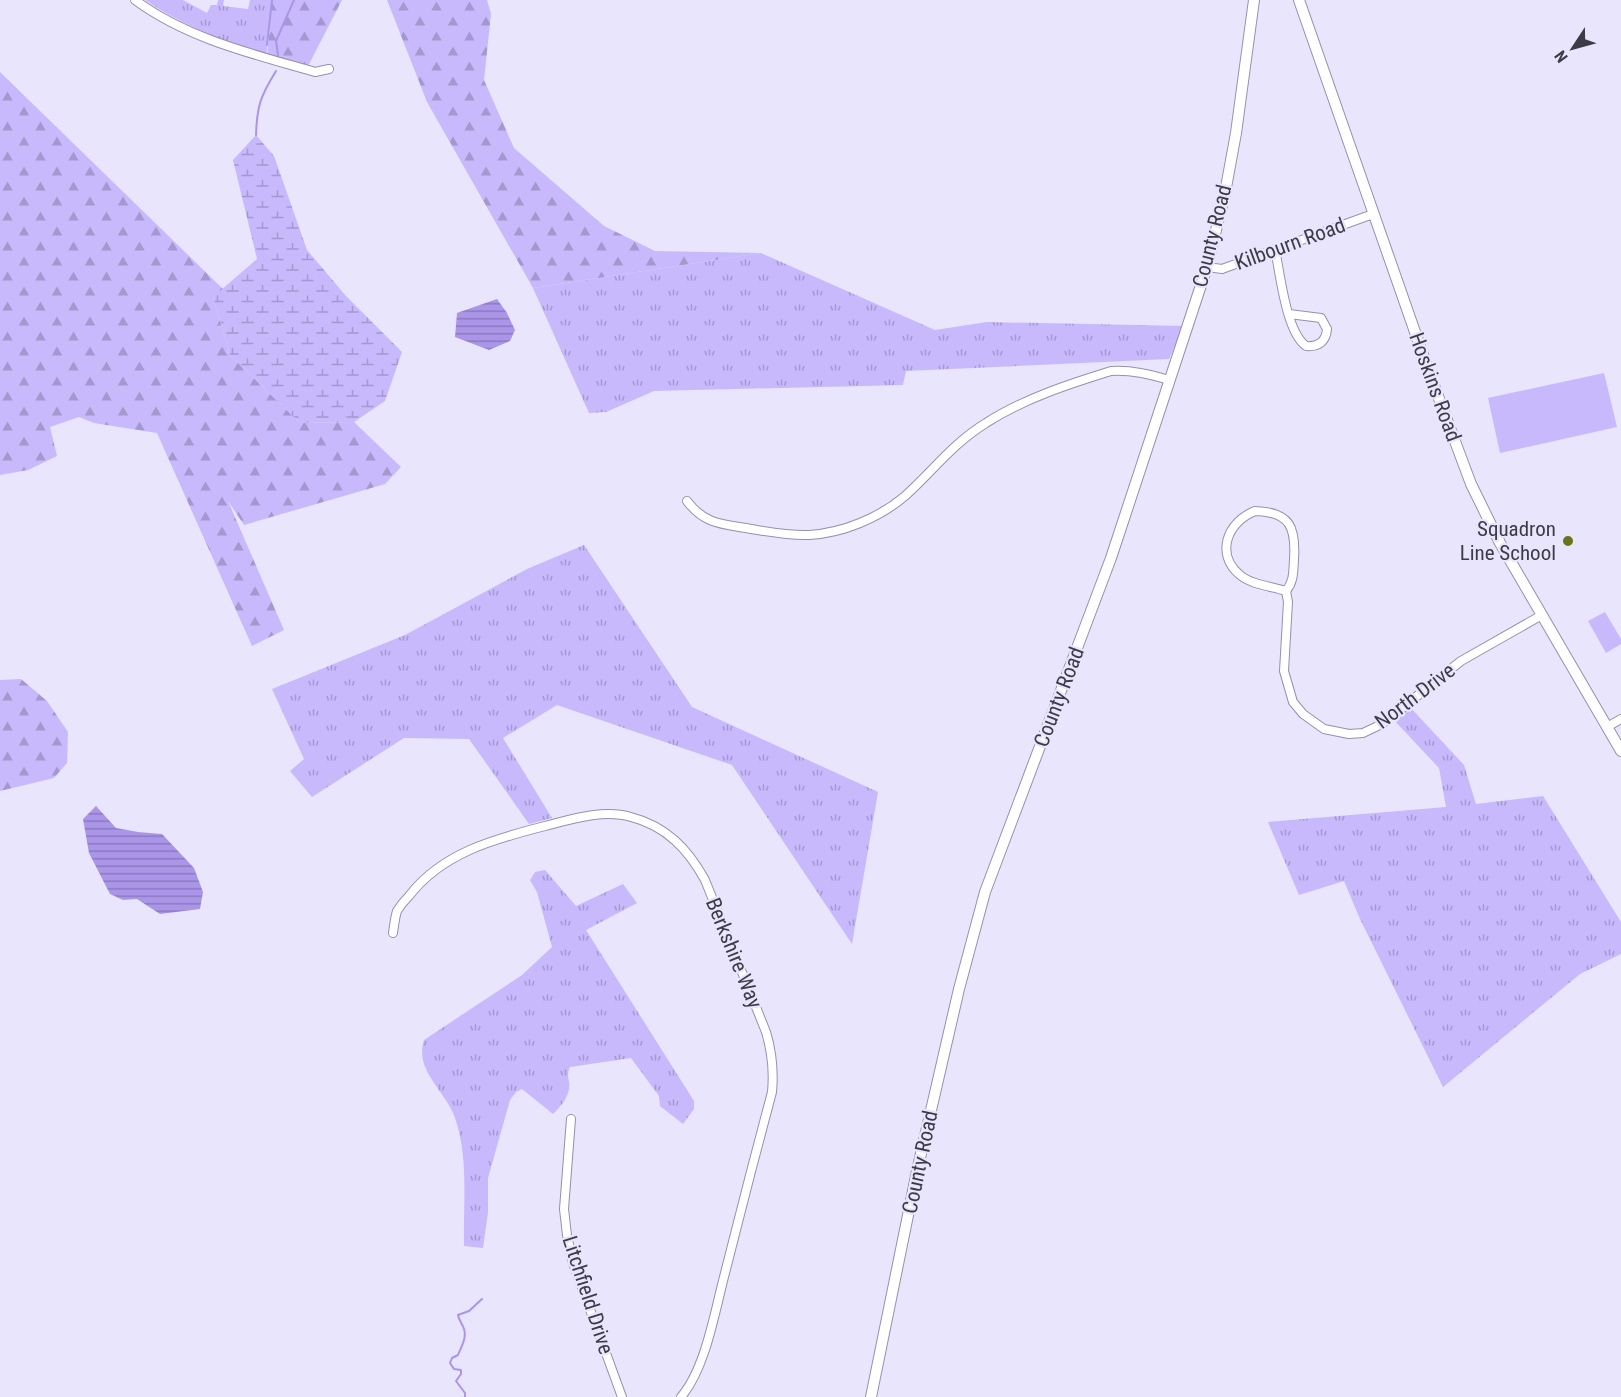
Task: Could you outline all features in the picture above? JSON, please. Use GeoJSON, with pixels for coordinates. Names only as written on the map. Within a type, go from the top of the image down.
{"type":"FeatureCollection","features":[{"type":"Feature","properties":{"kind":"street"},"geometry":{"type":"LineString","coordinates":[[135,0],[167,21],[203,38],[315,72],[328,69]]}},
{"type":"Feature","properties":{"kind":"street","name":"County Road"},"geometry":{"type":"LineString","coordinates":[[871,1397],[920,1160],[985,892],[1111,558],[1207,267],[1225,193],[1236,133],[1254,0]]}},
{"type":"Feature","properties":{"kind":"street","name":"Hoskins Road"},"geometry":{"type":"LineString","coordinates":[[1299,0],[1373,214],[1471,484],[1500,543],[1621,751]]}},
{"type":"Feature","properties":{"kind":"street","name":"Kilbourn Road"},"geometry":{"type":"LineString","coordinates":[[1207,267],[1222,269],[1373,214]]}},
{"type":"Feature","properties":{"kind":"street"},"geometry":{"type":"LineString","coordinates":[[1275,249],[1289,314],[1298,337],[1303,344],[1313,346],[1324,341],[1327,329],[1321,318],[1289,314]]}},
{"type":"Feature","properties":{"kind":"street"},"geometry":{"type":"LineString","coordinates":[[687,501],[697,514],[714,522],[792,535],[836,531],[890,507],[904,497],[953,447],[1005,411],[1111,371],[1141,372],[1169,380]]}},
{"type":"Feature","properties":{"kind":"street","name":"North Drive"},"geometry":{"type":"LineString","coordinates":[[1286,591],[1253,583],[1240,575],[1231,564],[1227,550],[1228,536],[1234,524],[1244,515],[1255,511],[1275,514],[1288,522],[1295,534],[1293,582],[1286,591],[1288,602],[1284,671],[1288,688],[1293,702],[1303,714],[1318,725],[1335,732],[1349,734],[1363,733],[1382,724],[1461,661],[1542,615]]}},
{"type":"Feature","properties":{"kind":"street"},"geometry":{"type":"LineString","coordinates":[[1607,727],[1621,719]]}},
{"type":"Feature","properties":{"kind":"street","name":"Berkshire Way"},"geometry":{"type":"LineString","coordinates":[[393,933],[398,910],[416,886],[454,857],[475,846],[556,823],[599,814],[619,814],[632,817],[651,824],[670,835],[694,859],[705,880],[766,1032],[773,1076],[772,1092],[709,1333],[697,1373],[681,1397]]}},
{"type":"Feature","properties":{"kind":"street","name":"Litchfield Drive"},"geometry":{"type":"LineString","coordinates":[[571,1119],[564,1209],[567,1235],[573,1263],[622,1397]]}},
{"type":"Feature","properties":{"kind":"green space"},"geometry":{"type":"Polygon","coordinates":[[[145,0],[183,0],[207,13],[211,5],[217,5],[218,0],[224,0],[223,6],[248,9],[250,0],[272,0],[266,58],[189,25],[145,0]]]}},
{"type":"Feature","properties":{"kind":"green space"},"geometry":{"type":"Polygon","coordinates":[[[272,0],[342,0],[306,70],[267,58],[272,0]]]}},
{"type":"Feature","properties":{"kind":"green space"},"geometry":{"type":"Polygon","coordinates":[[[387,0],[487,0],[491,14],[484,80],[514,148],[604,226],[655,251],[761,253],[533,288],[427,102],[387,0]]]}},
{"type":"Feature","properties":{"kind":"green space"},"geometry":{"type":"Polygon","coordinates":[[[0,72],[223,289],[213,297],[230,355],[300,423],[354,422],[401,467],[385,484],[244,525],[228,501],[284,630],[252,646],[157,433],[94,423],[79,417],[50,427],[57,456],[28,470],[0,475],[0,72]]]}},
{"type":"Feature","properties":{"kind":"green space"},"geometry":{"type":"Polygon","coordinates":[[[256,135],[274,156],[307,250],[346,296],[402,352],[385,401],[354,422],[300,423],[230,355],[213,297],[257,259],[233,160],[256,135]]]}},
{"type":"Feature","properties":{"kind":"green space"},"geometry":{"type":"Polygon","coordinates":[[[761,253],[935,330],[987,322],[1184,326],[1169,359],[906,371],[903,385],[654,391],[606,412],[589,413],[533,288],[761,253]]]}},
{"type":"Feature","properties":{"kind":"green space"},"geometry":{"type":"Polygon","coordinates":[[[1604,373],[1617,427],[1500,453],[1488,398],[1604,373]]]}},
{"type":"Feature","properties":{"kind":"green space"},"geometry":{"type":"Polygon","coordinates":[[[584,545],[692,707],[878,792],[852,944],[732,765],[557,705],[503,738],[552,818],[529,824],[469,739],[404,738],[312,797],[290,771],[304,759],[272,689],[405,635],[527,569],[584,545]]]}},
{"type":"Feature","properties":{"kind":"green space"},"geometry":{"type":"Polygon","coordinates":[[[1605,612],[1621,639],[1621,644],[1606,653],[1588,621],[1605,612]]]}},
{"type":"Feature","properties":{"kind":"green space"},"geometry":{"type":"Polygon","coordinates":[[[21,679],[47,701],[68,732],[67,763],[54,778],[0,791],[0,680],[21,679]]]}},
{"type":"Feature","properties":{"kind":"green space"},"geometry":{"type":"Polygon","coordinates":[[[1408,705],[1464,765],[1476,804],[1543,796],[1621,922],[1621,954],[1580,974],[1443,1087],[1360,919],[1344,881],[1299,895],[1268,822],[1446,807],[1439,768],[1392,718],[1408,705]]]}},
{"type":"Feature","properties":{"kind":"green space"},"geometry":{"type":"Polygon","coordinates":[[[545,870],[576,906],[623,884],[637,903],[586,930],[694,1101],[694,1109],[683,1124],[660,1106],[659,1096],[631,1058],[570,1067],[567,1096],[553,1114],[522,1089],[516,1092],[510,1100],[488,1178],[488,1212],[483,1248],[464,1246],[464,1165],[459,1133],[451,1108],[432,1080],[423,1061],[424,1040],[522,975],[552,947],[537,892],[530,880],[535,872],[545,870]]]}},
{"type":"Feature","properties":{"kind":"shaded area"},"geometry":{"type":"Polygon","coordinates":[[[497,299],[515,330],[510,341],[489,350],[455,337],[457,313],[497,299]]]}},
{"type":"Feature","properties":{"kind":"shaded area"},"geometry":{"type":"Polygon","coordinates":[[[96,806],[116,828],[162,834],[194,868],[203,892],[200,909],[160,914],[137,899],[123,900],[110,894],[89,853],[83,819],[96,806]]]}},
{"type":"Feature","properties":{"kind":"waterway"},"geometry":{"type":"LineString","coordinates":[[267,45],[272,0]]}},
{"type":"Feature","properties":{"kind":"waterway"},"geometry":{"type":"LineString","coordinates":[[278,55],[276,41],[294,0]]}},
{"type":"Feature","properties":{"kind":"waterway"},"geometry":{"type":"LineString","coordinates":[[256,135],[260,102],[276,71]]}},
{"type":"Feature","properties":{"kind":"waterway"},"geometry":{"type":"LineString","coordinates":[[465,1397],[465,1393],[456,1381],[461,1370],[454,1369],[450,1363],[452,1358],[458,1355],[464,1339],[465,1332],[458,1315],[469,1311],[482,1299]]}},
{"type":"Feature","properties":{"kind":"place","name":"Squadron Line School"},"geometry":{"type":"Point","coordinates":[1568,541]}}]}
